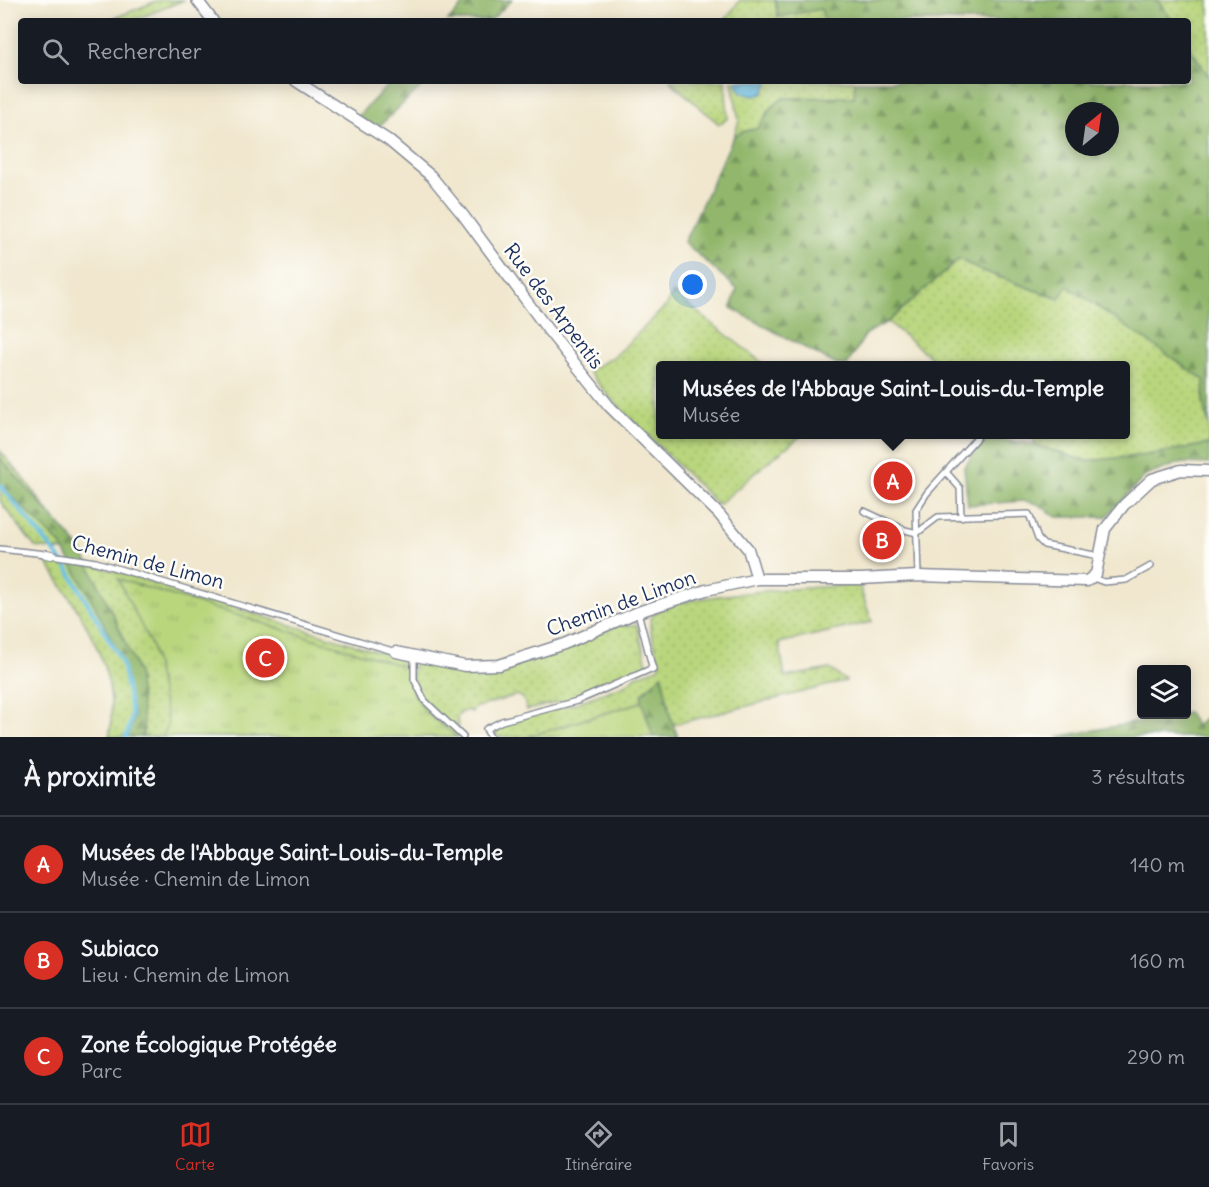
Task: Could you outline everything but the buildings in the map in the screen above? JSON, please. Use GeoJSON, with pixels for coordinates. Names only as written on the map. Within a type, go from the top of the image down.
{"type":"FeatureCollection","features":[{"type":"Feature","properties":{"kind":"street"},"geometry":{"type":"LineString","coordinates":[[197,0],[211,18]]}},
{"type":"Feature","properties":{"kind":"street","name":"Rue des Arpentis"},"geometry":{"type":"LineString","coordinates":[[301,84],[388,141],[431,176],[609,406],[719,514],[748,549],[758,579]]}},
{"type":"Feature","properties":{"kind":"street"},"geometry":{"type":"LineString","coordinates":[[1092,577],[1096,574],[1105,529],[1124,505],[1152,479],[1181,470],[1209,471]]}},
{"type":"Feature","properties":{"kind":"street","name":"Chemin de Limon"},"geometry":{"type":"LineString","coordinates":[[396,652],[465,666],[499,665],[564,644],[638,612],[706,590],[758,579],[861,579],[918,576],[1087,581],[1092,577]]}},
{"type":"Feature","properties":{"kind":"lane"},"geometry":{"type":"LineString","coordinates":[[918,576],[916,510],[927,493],[975,439]]}},
{"type":"Feature","properties":{"kind":"lane"},"geometry":{"type":"LineString","coordinates":[[946,472],[960,488],[961,517]]}},
{"type":"Feature","properties":{"kind":"lane"},"geometry":{"type":"LineString","coordinates":[[864,511],[905,530],[917,533]]}},
{"type":"Feature","properties":{"kind":"lane"},"geometry":{"type":"LineString","coordinates":[[917,533],[938,517],[1029,514],[1038,539],[1044,545],[1099,556]]}},
{"type":"Feature","properties":{"kind":"lane","name":"Chemin de Limon"},"geometry":{"type":"LineString","coordinates":[[0,549],[96,562],[396,652]]}},
{"type":"Feature","properties":{"kind":"lane"},"geometry":{"type":"LineString","coordinates":[[1092,577],[1104,582],[1126,580],[1152,566]]}},
{"type":"Feature","properties":{"kind":"lane"},"geometry":{"type":"LineString","coordinates":[[482,737],[486,729],[502,721],[577,701],[653,669],[638,612]]}},
{"type":"Feature","properties":{"kind":"lane"},"geometry":{"type":"LineString","coordinates":[[414,656],[414,679],[425,701],[463,737]]}},
{"type":"Feature","properties":{"kind":"lane"},"geometry":{"type":"LineString","coordinates":[[486,729],[490,737]]}},
{"type":"Feature","properties":{"kind":"green space"},"geometry":{"type":"Polygon","coordinates":[[[159,0],[184,0],[139,18],[114,18],[159,0]]]}},
{"type":"Feature","properties":{"kind":"green space"},"geometry":{"type":"Polygon","coordinates":[[[468,0],[512,0],[493,18],[451,18],[468,0]]]}},
{"type":"Feature","properties":{"kind":"green space"},"geometry":{"type":"Polygon","coordinates":[[[740,0],[775,0],[778,16],[821,9],[824,18],[727,18],[740,0]]]}},
{"type":"Feature","properties":{"kind":"green space"},"geometry":{"type":"Polygon","coordinates":[[[775,0],[1155,0],[1162,5],[1170,18],[824,18],[821,9],[778,17],[775,0]]]}},
{"type":"Feature","properties":{"kind":"green space"},"geometry":{"type":"Polygon","coordinates":[[[1155,0],[1209,0],[1209,77],[1191,50],[1191,18],[1170,18],[1162,5],[1155,0]]]}},
{"type":"Feature","properties":{"kind":"green space"},"geometry":{"type":"Polygon","coordinates":[[[1191,50],[1209,77],[1209,425],[1203,402],[1204,380],[1067,286],[1059,299],[975,268],[959,259],[889,321],[866,334],[849,361],[830,361],[731,308],[737,289],[684,242],[734,136],[758,128],[771,108],[783,98],[854,97],[855,84],[1191,84],[1191,50]]]}},
{"type":"Feature","properties":{"kind":"green space"},"geometry":{"type":"Polygon","coordinates":[[[389,84],[424,84],[376,129],[358,116],[389,84]]]}},
{"type":"Feature","properties":{"kind":"green space"},"geometry":{"type":"Polygon","coordinates":[[[673,84],[725,84],[728,118],[719,124],[673,84]]]}},
{"type":"Feature","properties":{"kind":"green space"},"geometry":{"type":"Polygon","coordinates":[[[733,84],[855,84],[855,97],[783,98],[771,108],[758,128],[734,136],[739,121],[733,84]]]}},
{"type":"Feature","properties":{"kind":"green space"},"geometry":{"type":"Polygon","coordinates":[[[959,259],[975,268],[1059,298],[1066,285],[1204,380],[1203,402],[1209,425],[1209,444],[1148,455],[1086,461],[1035,445],[1034,439],[1130,439],[1130,361],[935,361],[888,322],[959,259]]]}},
{"type":"Feature","properties":{"kind":"green space"},"geometry":{"type":"Polygon","coordinates":[[[673,293],[760,361],[656,361],[656,439],[797,439],[718,505],[610,398],[588,371],[615,356],[667,305],[673,293]]]}},
{"type":"Feature","properties":{"kind":"green space"},"geometry":{"type":"Polygon","coordinates":[[[984,439],[1035,445],[1086,461],[1148,455],[1209,444],[1209,464],[1180,463],[1145,476],[1106,517],[1057,517],[1038,504],[1025,501],[968,505],[964,467],[984,439]]]}},
{"type":"Feature","properties":{"kind":"green space"},"geometry":{"type":"Polygon","coordinates":[[[0,451],[25,480],[79,553],[35,547],[0,501],[0,451]]]}},
{"type":"Feature","properties":{"kind":"green space"},"geometry":{"type":"Polygon","coordinates":[[[0,458],[81,549],[138,672],[144,730],[142,737],[127,737],[134,717],[121,659],[95,606],[61,545],[0,485],[0,458]]]}},
{"type":"Feature","properties":{"kind":"green space"},"geometry":{"type":"Polygon","coordinates":[[[45,560],[87,566],[93,573],[88,563],[409,661],[412,686],[413,665],[420,663],[465,670],[512,666],[552,654],[617,625],[637,625],[647,664],[575,698],[527,710],[523,698],[517,695],[475,708],[472,712],[468,710],[462,712],[457,717],[459,737],[142,737],[144,730],[140,737],[109,737],[112,713],[110,689],[104,666],[84,621],[45,560]]]}},
{"type":"Feature","properties":{"kind":"green space"},"geometry":{"type":"Polygon","coordinates":[[[118,579],[409,668],[413,693],[426,713],[457,737],[163,737],[168,723],[152,647],[118,579]]]}},
{"type":"Feature","properties":{"kind":"green space"},"geometry":{"type":"Polygon","coordinates":[[[859,585],[872,622],[779,643],[785,677],[830,669],[846,681],[672,725],[642,694],[642,702],[527,737],[497,737],[494,731],[499,728],[500,723],[576,703],[625,685],[636,676],[660,667],[650,622],[651,618],[662,609],[685,602],[748,592],[859,585]]]}},
{"type":"Feature","properties":{"kind":"green space"},"geometry":{"type":"Polygon","coordinates":[[[662,674],[671,719],[678,737],[653,737],[642,702],[642,694],[662,674]]]}},
{"type":"Feature","properties":{"kind":"green space"},"geometry":{"type":"Polygon","coordinates":[[[642,702],[653,737],[527,737],[642,702]]]}},
{"type":"Feature","properties":{"kind":"green space"},"geometry":{"type":"Polygon","coordinates":[[[1191,718],[1196,726],[1205,718],[1209,724],[1209,737],[1057,737],[1155,719],[1191,718]]]}},
{"type":"Feature","properties":{"kind":"water"},"geometry":{"type":"Polygon","coordinates":[[[737,84],[768,84],[762,94],[753,96],[741,92],[737,84]]]}},
{"type":"Feature","properties":{"kind":"waterway"},"geometry":{"type":"LineString","coordinates":[[0,485],[66,566],[122,662],[132,716],[126,737]]}},
{"type":"Feature","properties":{"kind":"place","name":"Musées de l'Abbaye Saint-Louis-du-Temple"},"geometry":{"type":"Point","coordinates":[893,481]}},
{"type":"Feature","properties":{"kind":"place","name":"Subiaco"},"geometry":{"type":"Point","coordinates":[882,540]}},
{"type":"Feature","properties":{"kind":"place","name":"Zone Écologique Protégée"},"geometry":{"type":"Point","coordinates":[265,658]}}]}
